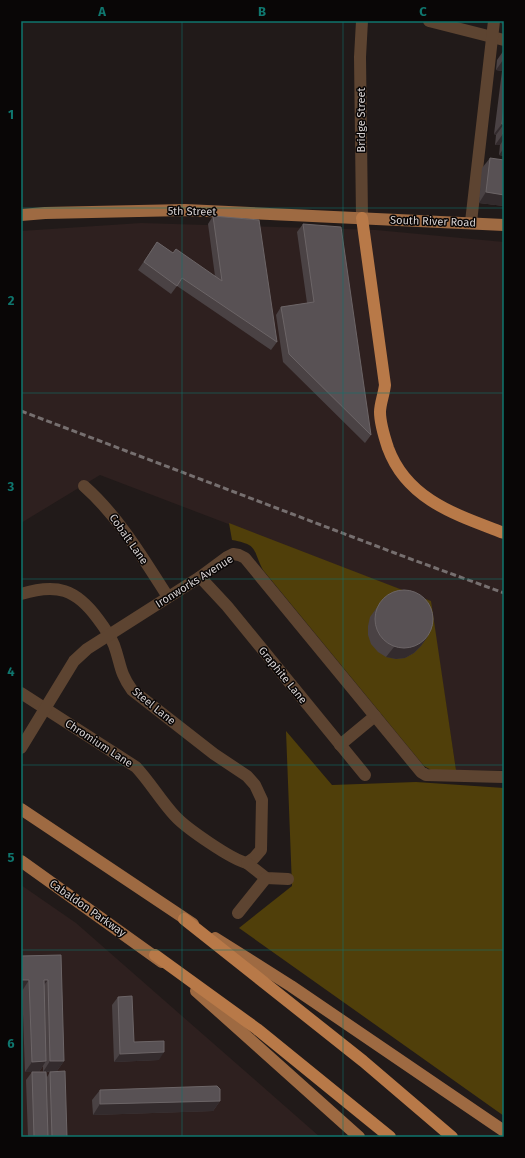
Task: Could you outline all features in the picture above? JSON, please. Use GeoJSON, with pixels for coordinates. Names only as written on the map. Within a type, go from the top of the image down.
{"type":"FeatureCollection","features":[{"type":"Feature","properties":{"kind":"highway"},"geometry":{"type":"LineString","coordinates":[[362,218],[385,385],[380,411],[385,438],[393,459],[407,480],[429,501],[504,533]]}},
{"type":"Feature","properties":{"kind":"highway"},"geometry":{"type":"LineString","coordinates":[[184,919],[345,1046],[452,1137]]}},
{"type":"Feature","properties":{"kind":"highway"},"geometry":{"type":"LineString","coordinates":[[155,955],[257,1029],[390,1137]]}},
{"type":"Feature","properties":{"kind":"main road","name":"5th Street"},"geometry":{"type":"LineString","coordinates":[[21,215],[45,213],[185,210],[362,218]]}},
{"type":"Feature","properties":{"kind":"main road","name":"South River Road"},"geometry":{"type":"LineString","coordinates":[[362,218],[471,222],[504,225]]}},
{"type":"Feature","properties":{"kind":"main road"},"geometry":{"type":"LineString","coordinates":[[21,809],[184,919],[291,986],[504,1131]]}},
{"type":"Feature","properties":{"kind":"main road","name":"Cabaldon Parkway"},"geometry":{"type":"LineString","coordinates":[[21,861],[155,955],[239,1028],[358,1137]]}},
{"type":"Feature","properties":{"kind":"street","name":"Bridge Street"},"geometry":{"type":"LineString","coordinates":[[362,21],[360,64],[362,218]]}},
{"type":"Feature","properties":{"kind":"street"},"geometry":{"type":"LineString","coordinates":[[429,21],[498,39]]}},
{"type":"Feature","properties":{"kind":"street"},"geometry":{"type":"LineString","coordinates":[[471,222],[498,39],[494,21]]}},
{"type":"Feature","properties":{"kind":"street","name":"Cobalt Lane"},"geometry":{"type":"LineString","coordinates":[[84,486],[103,502],[116,519],[168,597]]}},
{"type":"Feature","properties":{"kind":"street","name":"Ironworks Avenue"},"geometry":{"type":"LineString","coordinates":[[21,748],[74,661],[87,648],[200,577],[230,556],[239,555],[245,558],[426,776],[504,777]]}},
{"type":"Feature","properties":{"kind":"street","name":"Graphite Lane"},"geometry":{"type":"LineString","coordinates":[[200,577],[227,606],[365,775]]}},
{"type":"Feature","properties":{"kind":"street","name":"Steel Lane"},"geometry":{"type":"LineString","coordinates":[[21,594],[34,590],[64,590],[82,600],[109,634],[122,677],[132,690],[214,754],[247,776],[255,784],[262,800],[261,850],[247,863]]}},
{"type":"Feature","properties":{"kind":"street","name":"Chromium Lane"},"geometry":{"type":"LineString","coordinates":[[21,693],[136,767],[149,781],[175,816],[229,855],[239,861],[247,863],[266,878]]}},
{"type":"Feature","properties":{"kind":"street"},"geometry":{"type":"LineString","coordinates":[[340,745],[375,716]]}},
{"type":"Feature","properties":{"kind":"street"},"geometry":{"type":"LineString","coordinates":[[238,913],[266,878],[288,879]]}},
{"type":"Feature","properties":{"kind":"shaded area"},"geometry":{"type":"Polygon","coordinates":[[[141,223],[376,230],[504,242],[504,770],[456,770],[430,601],[100,475],[21,523],[21,231],[141,223]]]}},
{"type":"Feature","properties":{"kind":"shaded area"},"geometry":{"type":"Polygon","coordinates":[[[229,523],[431,601],[456,770],[431,770],[424,766],[263,570],[254,549],[247,544],[232,540],[229,523]]]}},
{"type":"Feature","properties":{"kind":"shaded area"},"geometry":{"type":"Polygon","coordinates":[[[286,731],[332,785],[416,782],[504,788],[504,1116],[239,928],[292,886],[286,731]]]}},
{"type":"Feature","properties":{"kind":"shaded area"},"geometry":{"type":"Polygon","coordinates":[[[21,885],[76,923],[320,1137],[21,1137],[21,885]]]}},
{"type":"Feature","properties":{"kind":"building"},"geometry":{"type":"Polygon","coordinates":[[[504,104],[504,124],[502,124],[504,104]]]}},
{"type":"Feature","properties":{"kind":"building"},"geometry":{"type":"Polygon","coordinates":[[[490,158],[504,160],[504,195],[486,192],[490,158]]]}},
{"type":"Feature","properties":{"kind":"building"},"geometry":{"type":"Polygon","coordinates":[[[213,216],[259,220],[277,342],[182,278],[177,286],[144,262],[157,242],[173,253],[176,249],[222,281],[213,216]]]}},
{"type":"Feature","properties":{"kind":"building"},"geometry":{"type":"Polygon","coordinates":[[[303,224],[341,227],[371,435],[289,354],[281,307],[314,302],[303,224]]]}},
{"type":"Feature","properties":{"kind":"building"},"geometry":{"type":"Polygon","coordinates":[[[404,590],[415,592],[428,603],[431,608],[433,619],[431,630],[420,643],[415,646],[404,648],[393,646],[380,635],[377,630],[375,619],[377,608],[388,595],[393,592],[404,590]]]}},
{"type":"Feature","properties":{"kind":"building"},"geometry":{"type":"Polygon","coordinates":[[[61,955],[64,1061],[50,1061],[48,980],[44,980],[46,1061],[32,1062],[29,980],[21,980],[21,956],[61,955]]]}},
{"type":"Feature","properties":{"kind":"building"},"geometry":{"type":"Polygon","coordinates":[[[132,996],[134,1042],[164,1041],[164,1052],[120,1054],[118,997],[132,996]]]}},
{"type":"Feature","properties":{"kind":"building"},"geometry":{"type":"Polygon","coordinates":[[[65,1071],[67,1137],[52,1137],[50,1072],[65,1071]]]}},
{"type":"Feature","properties":{"kind":"building"},"geometry":{"type":"Polygon","coordinates":[[[32,1072],[46,1072],[48,1137],[34,1137],[32,1072]]]}},
{"type":"Feature","properties":{"kind":"building"},"geometry":{"type":"Polygon","coordinates":[[[217,1086],[220,1089],[220,1101],[100,1104],[100,1090],[217,1086]]]}},
{"type":"Feature","properties":{"kind":"railway"},"geometry":{"type":"LineString","coordinates":[[21,411],[504,593]]}}]}
